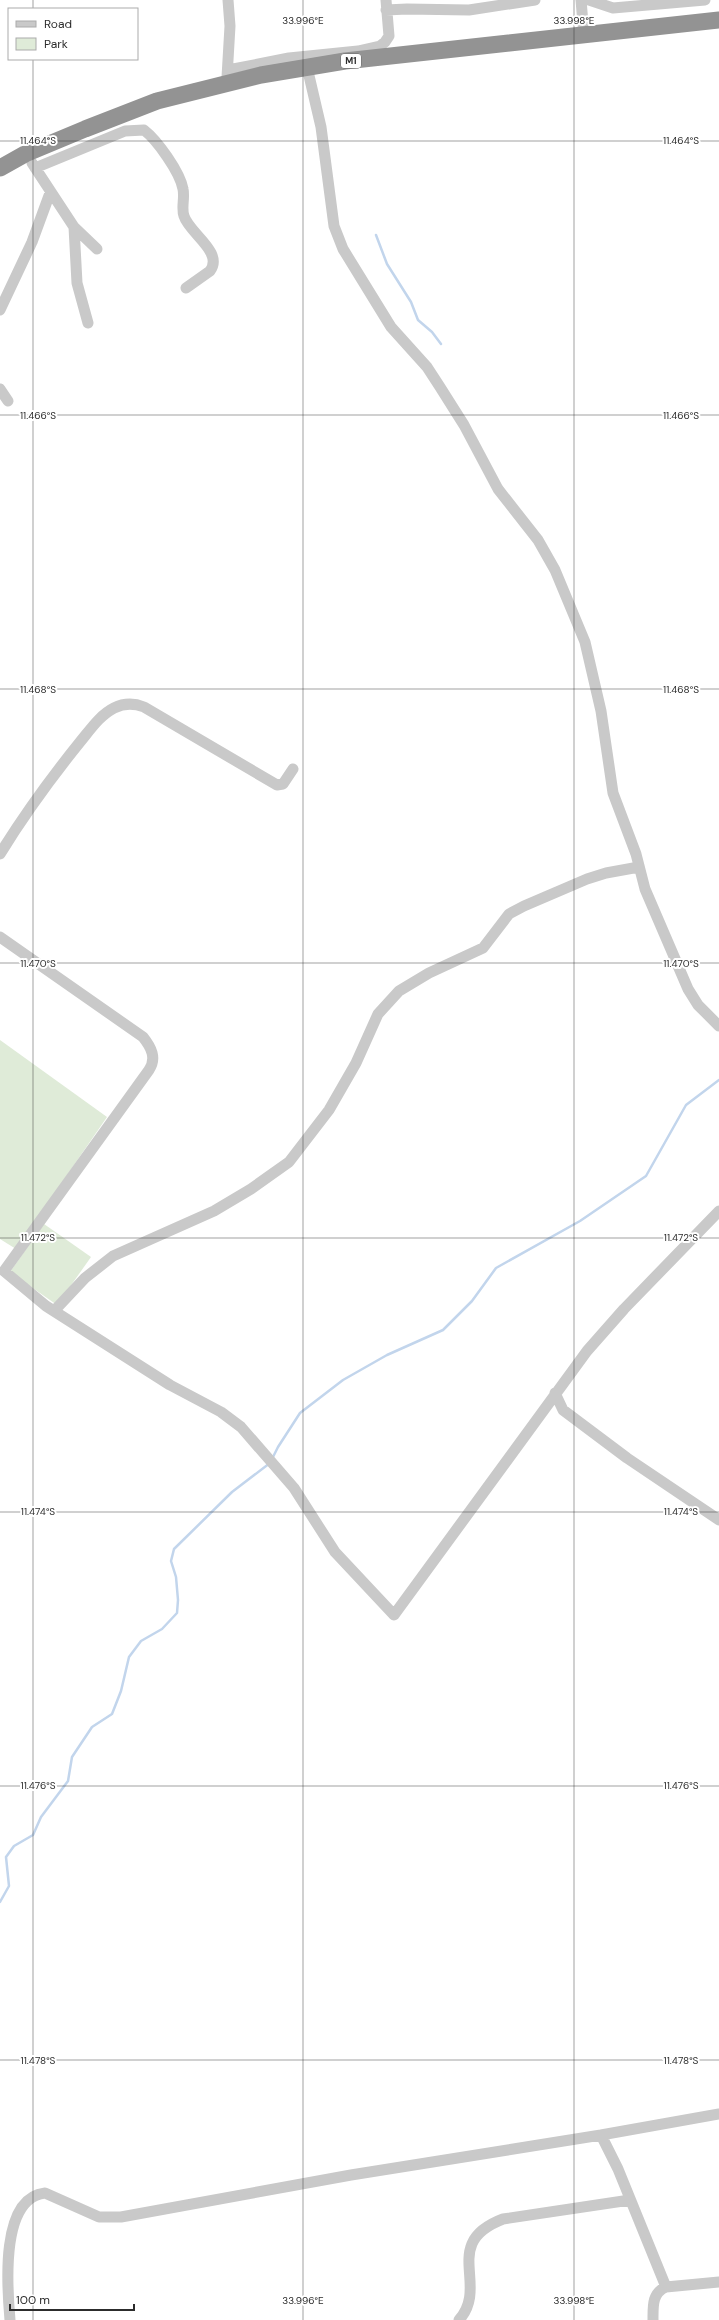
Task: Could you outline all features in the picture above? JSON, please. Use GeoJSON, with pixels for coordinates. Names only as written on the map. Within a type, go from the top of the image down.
{"type":"FeatureCollection","features":[{"type":"Feature","properties":{"kind":"highway","name":"M1"},"geometry":{"type":"LineString","coordinates":[[2,163],[30,161],[85,128],[227,76],[719,20]]}},
{"type":"Feature","properties":{"kind":"street"},"geometry":{"type":"LineString","coordinates":[[228,0],[230,26],[227,76],[289,58],[358,51],[380,46],[389,36],[386,5],[407,9],[469,10],[535,0]]}},
{"type":"Feature","properties":{"kind":"street"},"geometry":{"type":"LineString","coordinates":[[581,0],[584,35]]}},
{"type":"Feature","properties":{"kind":"street"},"geometry":{"type":"LineString","coordinates":[[589,0],[619,8],[705,0]]}},
{"type":"Feature","properties":{"kind":"street"},"geometry":{"type":"LineString","coordinates":[[306,67],[321,127],[334,226],[343,249],[391,327],[427,367],[464,425],[498,489],[523,520],[550,560],[574,611],[586,642],[601,711],[613,793],[650,901],[688,989],[698,1005],[719,1026]]}},
{"type":"Feature","properties":{"kind":"street"},"geometry":{"type":"LineString","coordinates":[[97,249],[74,228],[30,161],[125,131],[144,130],[151,135],[180,179],[184,196],[184,217],[213,258],[214,264],[210,272],[186,288]]}},
{"type":"Feature","properties":{"kind":"street"},"geometry":{"type":"LineString","coordinates":[[0,310],[32,242],[50,193]]}},
{"type":"Feature","properties":{"kind":"street"},"geometry":{"type":"LineString","coordinates":[[74,228],[78,283],[88,323]]}},
{"type":"Feature","properties":{"kind":"street"},"geometry":{"type":"LineString","coordinates":[[0,389],[8,401]]}},
{"type":"Feature","properties":{"kind":"street"},"geometry":{"type":"LineString","coordinates":[[0,854],[56,772],[96,722],[108,711],[122,705],[132,704],[144,707],[278,785],[283,784],[293,769]]}},
{"type":"Feature","properties":{"kind":"street"},"geometry":{"type":"LineString","coordinates":[[54,1311],[85,1278],[113,1256],[214,1211],[258,1184],[289,1162],[329,1110],[356,1063],[378,1014],[399,991],[429,973],[483,948],[504,920],[524,906],[604,873],[639,867]]}},
{"type":"Feature","properties":{"kind":"street"},"geometry":{"type":"LineString","coordinates":[[0,937],[143,1036],[152,1053],[153,1062],[149,1070],[4,1271],[54,1311],[170,1385],[221,1412],[242,1427],[294,1488],[335,1552],[394,1615],[555,1394],[610,1323],[719,1211]]}},
{"type":"Feature","properties":{"kind":"street"},"geometry":{"type":"LineString","coordinates":[[555,1394],[559,1405],[570,1415],[627,1458],[719,1520]]}},
{"type":"Feature","properties":{"kind":"street"},"geometry":{"type":"LineString","coordinates":[[10,2320],[6,2262],[8,2243],[21,2205],[30,2196],[45,2193],[99,2217],[121,2217],[351,2175],[601,2135],[719,2114]]}},
{"type":"Feature","properties":{"kind":"street"},"geometry":{"type":"LineString","coordinates":[[601,2135],[666,2287]]}},
{"type":"Feature","properties":{"kind":"street"},"geometry":{"type":"LineString","coordinates":[[459,2320],[465,2313],[468,2304],[469,2250],[471,2243],[488,2225],[503,2219],[630,2200]]}},
{"type":"Feature","properties":{"kind":"street"},"geometry":{"type":"LineString","coordinates":[[653,2320],[652,2305],[656,2294],[666,2287],[719,2282]]}},
{"type":"Feature","properties":{"kind":"green space"},"geometry":{"type":"Polygon","coordinates":[[[0,1040],[107,1117],[16,1249],[0,1239],[0,1040]]]}},
{"type":"Feature","properties":{"kind":"green space"},"geometry":{"type":"Polygon","coordinates":[[[44,1224],[91,1257],[57,1305],[10,1272],[44,1224]]]}},
{"type":"Feature","properties":{"kind":"waterway"},"geometry":{"type":"LineString","coordinates":[[376,235],[387,264],[411,302],[418,320],[432,332],[441,344]]}},
{"type":"Feature","properties":{"kind":"waterway"},"geometry":{"type":"LineString","coordinates":[[272,1459],[300,1413],[343,1380],[387,1355],[443,1330],[472,1301],[496,1268],[580,1221],[646,1176],[686,1105],[719,1080]]}},
{"type":"Feature","properties":{"kind":"waterway"},"geometry":{"type":"LineString","coordinates":[[0,1902],[9,1886],[6,1857],[14,1846],[33,1835],[41,1817],[68,1781],[72,1757],[92,1727],[112,1714],[121,1691],[129,1657],[141,1641],[162,1629],[177,1613],[178,1600],[176,1577],[171,1561],[174,1549],[232,1492],[270,1463]]}}]}
